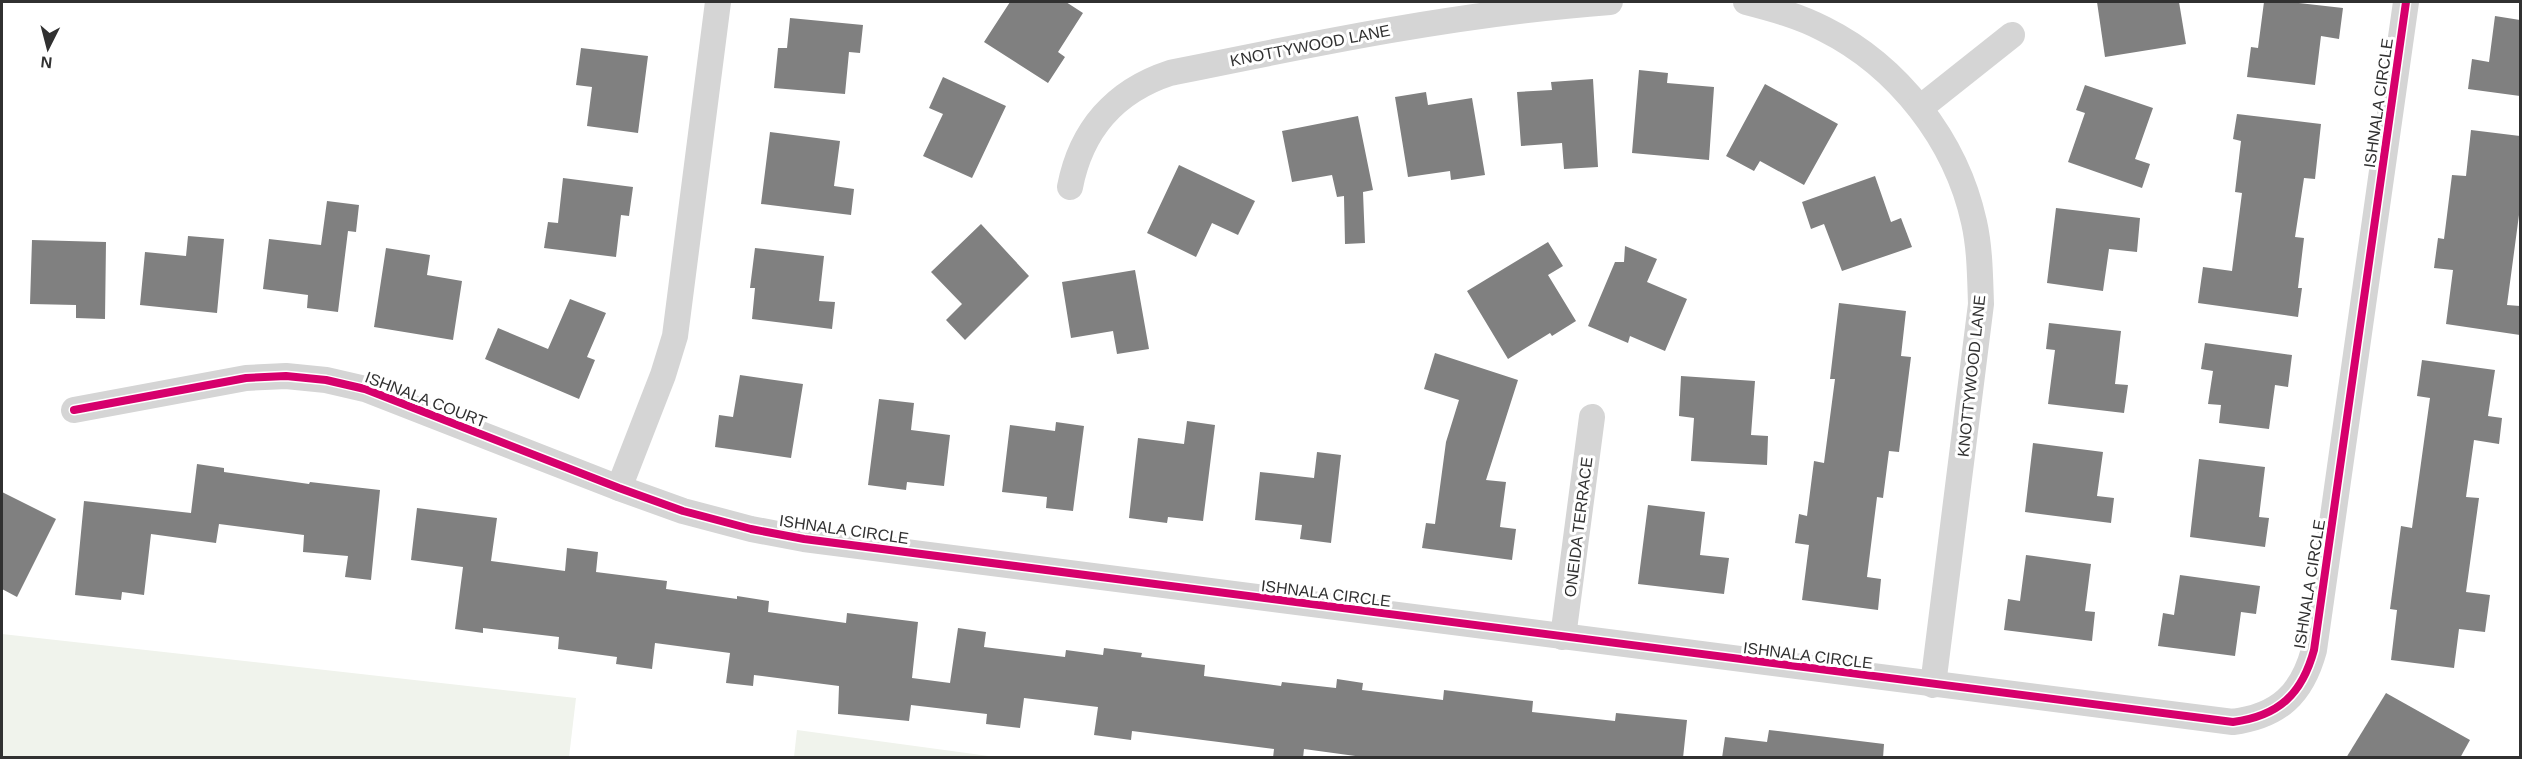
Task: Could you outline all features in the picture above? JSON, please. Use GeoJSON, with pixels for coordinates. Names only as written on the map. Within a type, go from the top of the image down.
{"type":"FeatureCollection","features":[{"type":"Feature","properties":{"kind":"street"},"geometry":{"type":"LineString","coordinates":[[619,488],[663,375],[675,336],[718,2]]}},
{"type":"Feature","properties":{"kind":"street","name":"KNOTTYWOOD LANE"},"geometry":{"type":"LineString","coordinates":[[1070,187],[1079,152],[1097,121],[1122,96],[1161,76],[1312,44],[1432,22],[1547,6],[1610,2]]}},
{"type":"Feature","properties":{"kind":"street","name":"KNOTTYWOOD LANE"},"geometry":{"type":"LineString","coordinates":[[1746,2],[1786,12],[1824,29],[1860,50],[1892,77],[1920,108],[1944,144],[1961,181],[1974,221],[1980,262],[1981,293],[1933,685]]}},
{"type":"Feature","properties":{"kind":"street","name":"ISHNALA CIRCLE"},"geometry":{"type":"LineString","coordinates":[[619,488],[683,511],[751,529],[804,539],[1933,685],[2234,722],[2252,720],[2271,712],[2300,686],[2309,668],[2314,650],[2406,2]]}},
{"type":"Feature","properties":{"kind":"street"},"geometry":{"type":"LineString","coordinates":[[1920,108],[2012,35]]}},
{"type":"Feature","properties":{"kind":"street","name":"ISHNALA COURT"},"geometry":{"type":"LineString","coordinates":[[74,410],[246,378],[286,376],[326,380],[365,389],[619,488]]}},
{"type":"Feature","properties":{"kind":"street","name":"ONEIDA TERRACE"},"geometry":{"type":"LineString","coordinates":[[1563,637],[1592,417]]}},
{"type":"Feature","properties":{"kind":"shaded area"},"geometry":{"type":"Polygon","coordinates":[[[2,634],[576,698],[569,757],[2,757],[2,634]]]}},
{"type":"Feature","properties":{"kind":"shaded area"},"geometry":{"type":"Polygon","coordinates":[[[797,730],[996,757],[794,757],[797,730]]]}},
{"type":"Feature","properties":{"kind":"building"},"geometry":{"type":"Polygon","coordinates":[[[1010,2],[1066,2],[1083,13],[1058,52],[1065,57],[1048,83],[984,42],[1010,2]]]}},
{"type":"Feature","properties":{"kind":"building"},"geometry":{"type":"Polygon","coordinates":[[[2097,2],[2179,2],[2186,44],[2105,57],[2097,2]]]}},
{"type":"Feature","properties":{"kind":"building"},"geometry":{"type":"Polygon","coordinates":[[[2264,2],[2290,2],[2343,8],[2339,39],[2321,36],[2315,85],[2247,77],[2251,47],[2258,48],[2264,2]]]}},
{"type":"Feature","properties":{"kind":"building"},"geometry":{"type":"Polygon","coordinates":[[[2495,16],[2520,20],[2520,96],[2468,89],[2472,59],[2489,62],[2495,16]]]}},
{"type":"Feature","properties":{"kind":"building"},"geometry":{"type":"Polygon","coordinates":[[[790,18],[863,25],[860,53],[849,52],[845,94],[774,88],[778,48],[787,48],[790,18]]]}},
{"type":"Feature","properties":{"kind":"building"},"geometry":{"type":"Polygon","coordinates":[[[581,48],[648,56],[638,133],[587,126],[592,87],[576,85],[581,48]]]}},
{"type":"Feature","properties":{"kind":"building"},"geometry":{"type":"Polygon","coordinates":[[[1639,70],[1668,73],[1667,83],[1714,87],[1709,160],[1632,153],[1639,70]]]}},
{"type":"Feature","properties":{"kind":"building"},"geometry":{"type":"Polygon","coordinates":[[[943,77],[1006,106],[972,178],[923,156],[943,114],[929,108],[943,77]]]}},
{"type":"Feature","properties":{"kind":"building"},"geometry":{"type":"Polygon","coordinates":[[[1593,79],[1598,167],[1564,169],[1562,143],[1521,146],[1517,92],[1552,90],[1551,82],[1593,79]]]}},
{"type":"Feature","properties":{"kind":"building"},"geometry":{"type":"Polygon","coordinates":[[[1765,84],[1838,124],[1804,185],[1760,161],[1754,171],[1726,156],[1765,84]]]}},
{"type":"Feature","properties":{"kind":"building"},"geometry":{"type":"Polygon","coordinates":[[[2085,85],[2153,108],[2135,159],[2150,164],[2142,188],[2068,162],[2085,113],[2076,110],[2085,85]]]}},
{"type":"Feature","properties":{"kind":"building"},"geometry":{"type":"Polygon","coordinates":[[[1426,92],[1428,105],[1472,98],[1485,175],[1451,180],[1450,171],[1408,177],[1395,97],[1426,92]]]}},
{"type":"Feature","properties":{"kind":"building"},"geometry":{"type":"Polygon","coordinates":[[[2237,114],[2321,124],[2315,179],[2304,178],[2295,237],[2304,238],[2298,288],[2302,288],[2298,317],[2198,303],[2203,267],[2232,271],[2242,193],[2235,192],[2241,141],[2233,139],[2237,114]]]}},
{"type":"Feature","properties":{"kind":"building"},"geometry":{"type":"Polygon","coordinates":[[[1358,116],[1373,190],[1363,192],[1365,243],[1345,244],[1344,196],[1337,197],[1332,175],[1292,182],[1282,131],[1358,116]]]}},
{"type":"Feature","properties":{"kind":"building"},"geometry":{"type":"Polygon","coordinates":[[[2471,130],[2520,136],[2520,215],[2507,305],[2520,306],[2520,335],[2446,324],[2453,270],[2434,268],[2438,238],[2444,239],[2452,175],[2466,176],[2471,130]]]}},
{"type":"Feature","properties":{"kind":"building"},"geometry":{"type":"Polygon","coordinates":[[[770,132],[840,141],[834,186],[854,189],[851,215],[761,204],[770,132]]]}},
{"type":"Feature","properties":{"kind":"building"},"geometry":{"type":"Polygon","coordinates":[[[1179,165],[1255,201],[1238,235],[1212,223],[1196,257],[1147,233],[1179,165]]]}},
{"type":"Feature","properties":{"kind":"building"},"geometry":{"type":"Polygon","coordinates":[[[1875,176],[1891,222],[1901,218],[1912,247],[1842,271],[1824,224],[1811,229],[1802,202],[1875,176]]]}},
{"type":"Feature","properties":{"kind":"building"},"geometry":{"type":"Polygon","coordinates":[[[563,178],[633,187],[629,216],[621,215],[616,257],[544,248],[548,222],[558,223],[563,178]]]}},
{"type":"Feature","properties":{"kind":"building"},"geometry":{"type":"Polygon","coordinates":[[[327,201],[359,205],[356,232],[348,231],[338,312],[307,308],[308,295],[263,289],[269,239],[321,245],[327,201]]]}},
{"type":"Feature","properties":{"kind":"building"},"geometry":{"type":"Polygon","coordinates":[[[2056,208],[2140,218],[2137,252],[2109,249],[2103,291],[2047,283],[2056,208]]]}},
{"type":"Feature","properties":{"kind":"building"},"geometry":{"type":"Polygon","coordinates":[[[981,224],[1029,276],[965,340],[946,320],[962,304],[931,272],[981,224]]]}},
{"type":"Feature","properties":{"kind":"building"},"geometry":{"type":"Polygon","coordinates":[[[188,236],[224,239],[217,313],[140,305],[145,252],[186,256],[188,236]]]}},
{"type":"Feature","properties":{"kind":"building"},"geometry":{"type":"Polygon","coordinates":[[[32,240],[106,242],[105,319],[76,318],[76,305],[30,304],[32,240]]]}},
{"type":"Feature","properties":{"kind":"building"},"geometry":{"type":"Polygon","coordinates":[[[1548,242],[1563,266],[1548,275],[1576,321],[1552,336],[1550,333],[1508,359],[1467,291],[1548,242]]]}},
{"type":"Feature","properties":{"kind":"building"},"geometry":{"type":"Polygon","coordinates":[[[1625,246],[1657,259],[1647,282],[1687,299],[1665,351],[1630,336],[1628,343],[1588,326],[1615,262],[1624,262],[1625,246]]]}},
{"type":"Feature","properties":{"kind":"building"},"geometry":{"type":"Polygon","coordinates":[[[386,248],[430,255],[427,275],[462,281],[453,340],[374,327],[386,248]]]}},
{"type":"Feature","properties":{"kind":"building"},"geometry":{"type":"Polygon","coordinates":[[[755,248],[824,256],[819,301],[835,302],[832,329],[752,319],[755,288],[750,288],[755,248]]]}},
{"type":"Feature","properties":{"kind":"building"},"geometry":{"type":"Polygon","coordinates":[[[1135,270],[1149,349],[1117,354],[1113,331],[1071,338],[1062,282],[1135,270]]]}},
{"type":"Feature","properties":{"kind":"building"},"geometry":{"type":"Polygon","coordinates":[[[570,299],[606,313],[587,357],[595,360],[579,399],[485,359],[498,328],[548,349],[570,299]]]}},
{"type":"Feature","properties":{"kind":"building"},"geometry":{"type":"Polygon","coordinates":[[[1839,303],[1906,311],[1901,356],[1911,357],[1899,452],[1889,451],[1883,498],[1877,497],[1867,577],[1881,579],[1878,610],[1802,600],[1809,545],[1795,543],[1799,514],[1807,516],[1814,461],[1824,463],[1835,379],[1830,379],[1839,303]]]}},
{"type":"Feature","properties":{"kind":"building"},"geometry":{"type":"Polygon","coordinates":[[[2049,323],[2121,331],[2115,384],[2128,385],[2124,413],[2048,404],[2055,350],[2046,349],[2049,323]]]}},
{"type":"Feature","properties":{"kind":"building"},"geometry":{"type":"Polygon","coordinates":[[[2205,343],[2292,355],[2288,387],[2275,385],[2269,429],[2219,423],[2221,405],[2208,404],[2213,371],[2201,369],[2205,343]]]}},
{"type":"Feature","properties":{"kind":"building"},"geometry":{"type":"Polygon","coordinates":[[[1435,353],[1518,380],[1486,480],[1506,482],[1500,527],[1516,529],[1512,560],[1422,548],[1426,523],[1435,524],[1446,442],[1459,400],[1424,389],[1435,353]]]}},
{"type":"Feature","properties":{"kind":"building"},"geometry":{"type":"Polygon","coordinates":[[[2422,360],[2495,370],[2488,416],[2502,418],[2499,444],[2474,440],[2466,497],[2479,498],[2466,592],[2490,595],[2485,632],[2459,629],[2454,668],[2391,660],[2397,610],[2390,609],[2401,526],[2412,528],[2430,398],[2417,396],[2422,360]]]}},
{"type":"Feature","properties":{"kind":"building"},"geometry":{"type":"Polygon","coordinates":[[[740,375],[803,384],[791,458],[715,447],[719,415],[733,417],[740,375]]]}},
{"type":"Feature","properties":{"kind":"building"},"geometry":{"type":"Polygon","coordinates":[[[1681,376],[1755,381],[1751,435],[1768,436],[1767,465],[1691,461],[1694,418],[1679,416],[1681,376]]]}},
{"type":"Feature","properties":{"kind":"building"},"geometry":{"type":"Polygon","coordinates":[[[879,399],[914,403],[911,430],[950,435],[944,486],[907,482],[906,490],[868,485],[879,399]]]}},
{"type":"Feature","properties":{"kind":"building"},"geometry":{"type":"Polygon","coordinates":[[[1187,421],[1215,425],[1203,521],[1168,517],[1167,523],[1129,518],[1138,438],[1184,444],[1187,421]]]}},
{"type":"Feature","properties":{"kind":"building"},"geometry":{"type":"Polygon","coordinates":[[[1056,422],[1084,426],[1073,511],[1046,508],[1047,497],[1002,492],[1010,425],[1055,431],[1056,422]]]}},
{"type":"Feature","properties":{"kind":"building"},"geometry":{"type":"Polygon","coordinates":[[[2033,443],[2103,452],[2097,496],[2114,498],[2111,523],[2025,512],[2033,443]]]}},
{"type":"Feature","properties":{"kind":"building"},"geometry":{"type":"Polygon","coordinates":[[[1317,452],[1341,455],[1331,543],[1300,539],[1302,525],[1255,520],[1260,472],[1314,478],[1317,452]]]}},
{"type":"Feature","properties":{"kind":"building"},"geometry":{"type":"Polygon","coordinates":[[[2199,459],[2265,467],[2259,517],[2269,518],[2265,547],[2190,537],[2199,459]]]}},
{"type":"Feature","properties":{"kind":"building"},"geometry":{"type":"Polygon","coordinates":[[[197,464],[224,468],[224,472],[309,484],[310,482],[380,490],[371,580],[345,577],[348,556],[303,552],[304,535],[219,524],[216,543],[151,534],[144,595],[122,592],[121,600],[75,595],[84,501],[191,513],[197,464]]]}},
{"type":"Feature","properties":{"kind":"building"},"geometry":{"type":"Polygon","coordinates":[[[2,492],[56,519],[17,597],[2,589],[2,492]]]}},
{"type":"Feature","properties":{"kind":"building"},"geometry":{"type":"Polygon","coordinates":[[[1648,505],[1705,512],[1700,555],[1729,558],[1724,594],[1638,584],[1648,505]]]}},
{"type":"Feature","properties":{"kind":"building"},"geometry":{"type":"Polygon","coordinates":[[[417,508],[497,518],[491,561],[565,571],[567,548],[598,552],[596,572],[667,581],[666,589],[769,601],[768,612],[846,623],[847,613],[918,622],[912,678],[950,683],[958,628],[986,632],[984,647],[1065,657],[1066,650],[1103,655],[1104,648],[1142,653],[1141,657],[1205,665],[1204,676],[1281,686],[1282,682],[1336,688],[1337,679],[1363,683],[1362,690],[1443,700],[1444,690],[1533,701],[1532,712],[1615,721],[1616,713],[1687,720],[1683,758],[1370,758],[1304,749],[1303,758],[1273,758],[1274,749],[1132,731],[1131,740],[1094,735],[1098,707],[1024,698],[1020,728],[986,724],[987,714],[911,705],[909,721],[838,714],[839,686],[754,675],[753,686],[726,683],[730,653],[655,643],[652,669],[616,664],[617,657],[558,649],[559,637],[483,628],[483,633],[455,629],[463,567],[411,560],[417,508]]]}},
{"type":"Feature","properties":{"kind":"building"},"geometry":{"type":"Polygon","coordinates":[[[2026,555],[2091,564],[2085,611],[2095,612],[2092,641],[2004,630],[2008,599],[2020,601],[2026,555]]]}},
{"type":"Feature","properties":{"kind":"building"},"geometry":{"type":"Polygon","coordinates":[[[2180,575],[2260,586],[2256,614],[2241,612],[2235,656],[2158,646],[2163,613],[2174,615],[2180,575]]]}},
{"type":"Feature","properties":{"kind":"building"},"geometry":{"type":"Polygon","coordinates":[[[2386,693],[2470,740],[2460,758],[2346,758],[2386,693]]]}},
{"type":"Feature","properties":{"kind":"building"},"geometry":{"type":"Polygon","coordinates":[[[1769,730],[1884,744],[1883,758],[1722,758],[1725,737],[1767,742],[1769,730]]]}},
{"type":"Feature","properties":{"kind":"cycle path"},"geometry":{"type":"LineString","coordinates":[[74,410],[246,378],[286,376],[326,380],[365,389],[683,511],[751,529],[804,539],[2233,722],[2263,714],[2286,700],[2303,679],[2314,650],[2406,2]]}}]}
